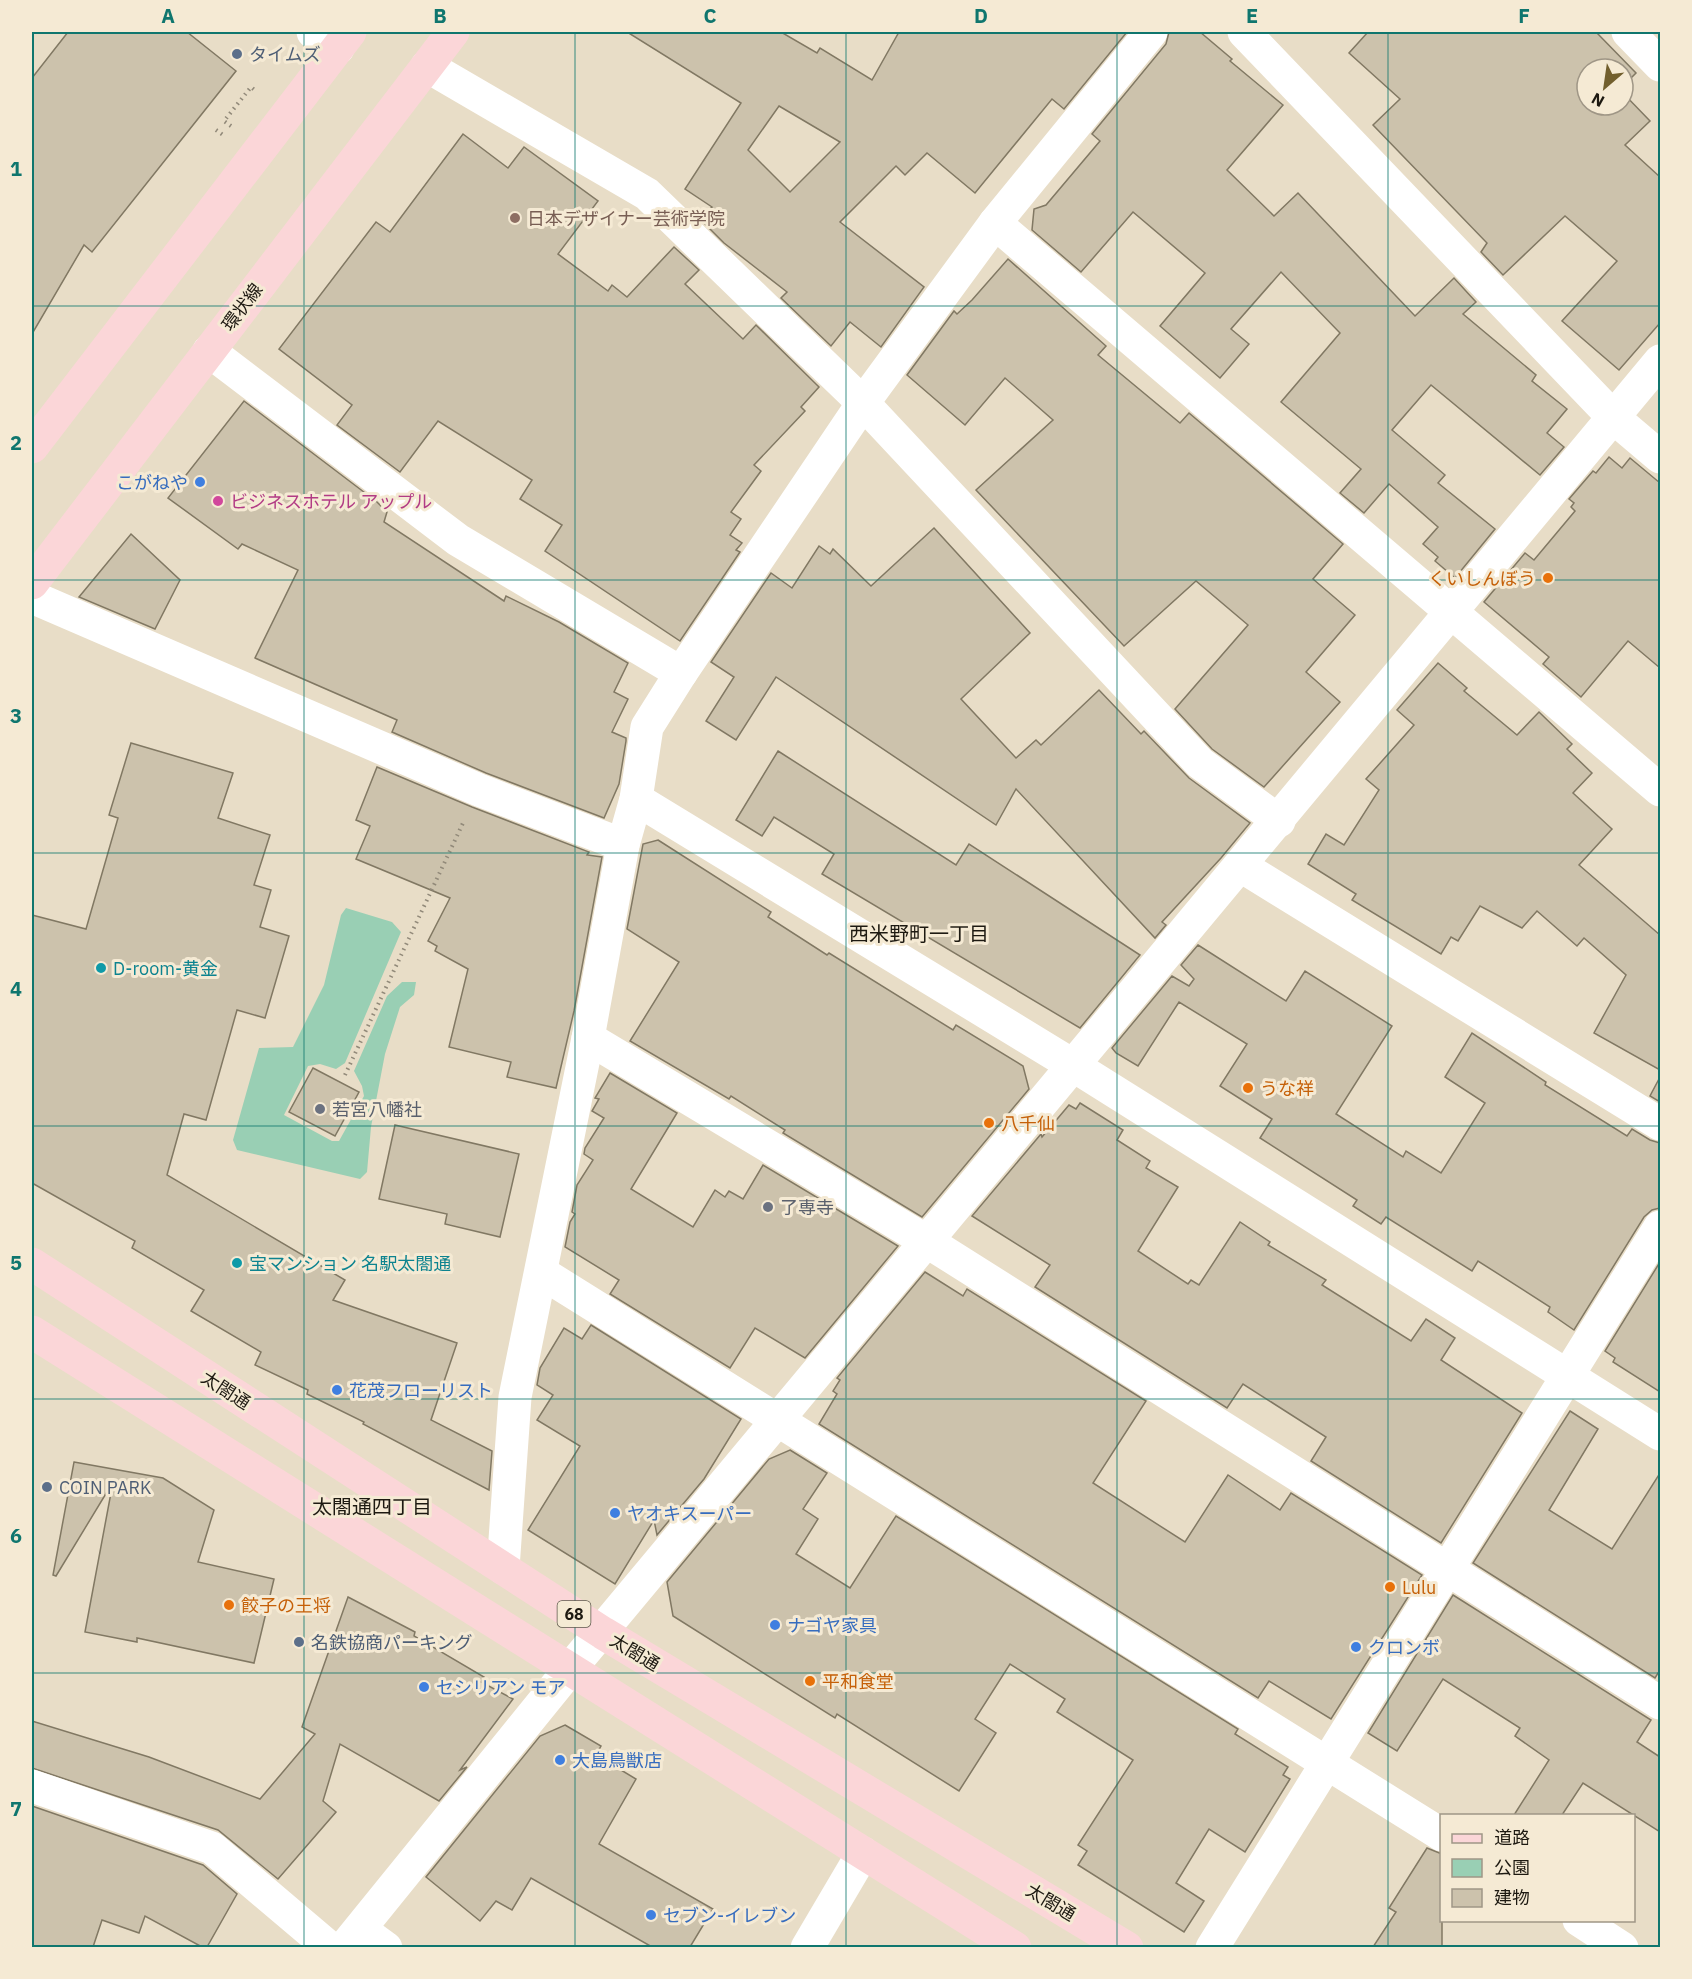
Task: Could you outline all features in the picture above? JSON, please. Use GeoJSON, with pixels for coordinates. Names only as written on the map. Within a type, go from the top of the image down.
{"type":"FeatureCollection","features":[{"type":"Feature","properties":{"kind":"main road","name":"環状線"},"geometry":{"type":"LineString","coordinates":[[32,583],[453,32]]}},
{"type":"Feature","properties":{"kind":"main road"},"geometry":{"type":"LineString","coordinates":[[32,447],[334,37]]}},
{"type":"Feature","properties":{"kind":"main road","name":"太閤通"},"geometry":{"type":"LineString","coordinates":[[32,1264],[603,1633],[1127,1947]]}},
{"type":"Feature","properties":{"kind":"main road"},"geometry":{"type":"LineString","coordinates":[[32,1332],[1015,1947]]}},
{"type":"Feature","properties":{"kind":"street"},"geometry":{"type":"LineString","coordinates":[[503,1568],[515,1397],[542,1273],[623,845],[636,799],[648,727],[681,673],[863,403],[995,223],[1151,32]]}},
{"type":"Feature","properties":{"kind":"street"},"geometry":{"type":"LineString","coordinates":[[1244,32],[1614,417],[1660,457]]}},
{"type":"Feature","properties":{"kind":"street"},"geometry":{"type":"LineString","coordinates":[[1628,32],[1660,65]]}},
{"type":"Feature","properties":{"kind":"street"},"geometry":{"type":"LineString","coordinates":[[427,66],[647,194],[863,403],[1200,763],[1279,821]]}},
{"type":"Feature","properties":{"kind":"street"},"geometry":{"type":"LineString","coordinates":[[995,223],[1660,790]]}},
{"type":"Feature","properties":{"kind":"street"},"geometry":{"type":"LineString","coordinates":[[209,351],[458,540],[681,673]]}},
{"type":"Feature","properties":{"kind":"street"},"geometry":{"type":"LineString","coordinates":[[363,1941],[570,1669],[603,1633],[1660,361]]}},
{"type":"Feature","properties":{"kind":"street"},"geometry":{"type":"LineString","coordinates":[[32,597],[479,790],[623,845]]}},
{"type":"Feature","properties":{"kind":"street"},"geometry":{"type":"LineString","coordinates":[[636,799],[1074,1066],[1660,1434]]}},
{"type":"Feature","properties":{"kind":"street"},"geometry":{"type":"LineString","coordinates":[[1241,866],[1660,1124]]}},
{"type":"Feature","properties":{"kind":"street"},"geometry":{"type":"LineString","coordinates":[[588,1038],[928,1242],[1660,1703]]}},
{"type":"Feature","properties":{"kind":"street"},"geometry":{"type":"LineString","coordinates":[[1212,1947],[1660,1227]]}},
{"type":"Feature","properties":{"kind":"street"},"geometry":{"type":"LineString","coordinates":[[542,1273],[1440,1834]]}},
{"type":"Feature","properties":{"kind":"street"},"geometry":{"type":"LineString","coordinates":[[32,1786],[212,1848],[330,1947]]}},
{"type":"Feature","properties":{"kind":"street"},"geometry":{"type":"LineString","coordinates":[[807,1947],[863,1853]]}},
{"type":"Feature","properties":{"kind":"street"},"geometry":{"type":"LineString","coordinates":[[1582,1922],[1622,1947]]}},
{"type":"Feature","properties":{"kind":"path"},"geometry":{"type":"LineString","coordinates":[[224,121],[251,87],[258,92],[251,100]]}},
{"type":"Feature","properties":{"kind":"path"},"geometry":{"type":"LineString","coordinates":[[216,130],[224,136],[237,118]]}},
{"type":"Feature","properties":{"kind":"path"},"geometry":{"type":"LineString","coordinates":[[345,1075],[479,790]]}},
{"type":"Feature","properties":{"kind":"green space"},"geometry":{"type":"Polygon","coordinates":[[[346,908],[392,922],[401,932],[345,1063],[336,1069],[320,1064],[308,1066],[284,1115],[332,1141],[339,1141],[364,1096],[362,1086],[354,1071],[387,996],[402,982],[416,982],[414,995],[400,1007],[385,1054],[371,1127],[367,1172],[360,1179],[237,1150],[233,1140],[259,1048],[293,1047],[324,985],[341,915],[346,908]]]}},
{"type":"Feature","properties":{"kind":"building"},"geometry":{"type":"Polygon","coordinates":[[[68,32],[187,32],[236,71],[92,252],[84,245],[32,334],[32,78],[68,32]]]}},
{"type":"Feature","properties":{"kind":"building"},"geometry":{"type":"Polygon","coordinates":[[[627,32],[781,32],[817,53],[820,48],[872,80],[899,32],[1127,32],[1064,109],[1052,99],[975,193],[927,153],[905,175],[896,166],[840,222],[924,287],[881,347],[850,322],[831,346],[781,298],[787,292],[724,243],[700,219],[712,207],[685,189],[741,103],[627,32]],[[779,106],[748,150],[790,192],[840,142],[779,106]]]}},
{"type":"Feature","properties":{"kind":"building"},"geometry":{"type":"Polygon","coordinates":[[[1169,32],[1200,32],[1232,59],[1230,61],[1283,105],[1227,170],[1274,216],[1298,193],[1415,316],[1454,278],[1476,302],[1463,314],[1536,375],[1532,381],[1567,409],[1547,433],[1564,447],[1540,475],[1431,385],[1392,430],[1445,475],[1438,483],[1495,529],[1455,578],[1435,561],[1438,557],[1423,544],[1438,527],[1389,484],[1364,513],[1340,493],[1361,469],[1281,402],[1340,333],[1281,272],[1231,329],[1249,344],[1220,378],[1160,326],[1205,273],[1133,212],[1081,272],[1032,230],[1034,209],[1046,205],[1100,141],[1092,134],[1166,44],[1169,32]]]}},
{"type":"Feature","properties":{"kind":"building"},"geometry":{"type":"Polygon","coordinates":[[[1368,32],[1596,32],[1620,57],[1575,57],[1575,117],[1635,117],[1635,105],[1650,121],[1625,145],[1660,177],[1660,323],[1619,370],[1562,321],[1617,261],[1565,216],[1503,275],[1481,252],[1487,243],[1373,125],[1400,99],[1349,53],[1368,32]]]}},
{"type":"Feature","properties":{"kind":"building"},"geometry":{"type":"Polygon","coordinates":[[[463,134],[508,168],[524,147],[598,201],[558,254],[608,291],[612,285],[627,297],[674,247],[699,270],[685,284],[743,339],[756,325],[819,387],[801,407],[805,411],[754,465],[761,471],[731,512],[741,519],[730,535],[742,543],[736,550],[740,552],[680,641],[545,551],[562,525],[520,499],[532,480],[438,421],[400,472],[337,425],[352,405],[279,349],[376,222],[390,232],[463,134]]]}},
{"type":"Feature","properties":{"kind":"building"},"geometry":{"type":"Polygon","coordinates":[[[1008,259],[1106,346],[1098,355],[1180,423],[1189,413],[1343,544],[1313,579],[1355,615],[1306,672],[1340,702],[1264,787],[1212,749],[1175,709],[1248,625],[1196,581],[1124,646],[976,490],[1053,420],[1005,378],[965,425],[907,375],[954,311],[957,314],[972,300],[1008,259]]]}},
{"type":"Feature","properties":{"kind":"building"},"geometry":{"type":"Polygon","coordinates":[[[244,401],[377,502],[387,512],[384,522],[504,601],[506,596],[559,622],[628,663],[614,692],[628,699],[612,732],[626,738],[626,741],[619,784],[604,818],[486,773],[392,732],[397,720],[255,658],[298,570],[242,544],[238,549],[168,498],[244,401]]]}},
{"type":"Feature","properties":{"kind":"building"},"geometry":{"type":"Polygon","coordinates":[[[1609,457],[1622,468],[1630,458],[1660,483],[1660,668],[1628,641],[1581,697],[1543,664],[1549,657],[1484,602],[1525,553],[1534,560],[1575,511],[1571,507],[1574,503],[1569,499],[1593,471],[1596,473],[1609,457]]]}},
{"type":"Feature","properties":{"kind":"building"},"geometry":{"type":"Polygon","coordinates":[[[934,528],[1030,633],[961,699],[1016,758],[1036,740],[1041,745],[1099,690],[1141,734],[1144,731],[1189,778],[1250,823],[1162,922],[1166,925],[1155,938],[1016,789],[996,825],[776,677],[736,740],[706,721],[734,677],[711,662],[771,573],[792,588],[819,546],[830,554],[833,549],[871,586],[934,528]]]}},
{"type":"Feature","properties":{"kind":"building"},"geometry":{"type":"Polygon","coordinates":[[[131,534],[180,580],[155,629],[79,597],[131,534]]]}},
{"type":"Feature","properties":{"kind":"building"},"geometry":{"type":"Polygon","coordinates":[[[1438,663],[1467,688],[1464,691],[1517,735],[1539,712],[1572,744],[1567,749],[1592,773],[1573,793],[1612,829],[1579,865],[1660,935],[1660,1070],[1594,1033],[1626,975],[1584,938],[1577,946],[1537,911],[1522,928],[1480,906],[1458,941],[1451,937],[1441,954],[1352,900],[1356,894],[1308,864],[1326,834],[1344,845],[1379,790],[1366,779],[1414,725],[1397,710],[1438,663]]]}},
{"type":"Feature","properties":{"kind":"building"},"geometry":{"type":"Polygon","coordinates":[[[131,743],[233,773],[218,818],[270,835],[254,885],[271,890],[260,927],[289,936],[265,1018],[237,1010],[206,1120],[184,1114],[167,1175],[345,1280],[333,1300],[457,1343],[431,1420],[492,1451],[489,1490],[363,1424],[364,1422],[307,1394],[308,1390],[255,1365],[261,1352],[191,1311],[204,1290],[132,1248],[135,1241],[32,1183],[32,915],[86,929],[118,818],[109,815],[131,743]]]}},
{"type":"Feature","properties":{"kind":"building"},"geometry":{"type":"Polygon","coordinates":[[[778,751],[956,865],[969,844],[1140,955],[1080,1028],[822,874],[834,854],[774,817],[762,836],[736,820],[778,751]]]}},
{"type":"Feature","properties":{"kind":"building"},"geometry":{"type":"Polygon","coordinates":[[[377,767],[589,852],[587,855],[602,857],[574,1011],[556,1088],[507,1077],[511,1062],[449,1047],[468,969],[435,951],[437,946],[428,941],[450,898],[356,859],[370,826],[356,820],[377,767]]]}},
{"type":"Feature","properties":{"kind":"building"},"geometry":{"type":"Polygon","coordinates":[[[658,840],[771,912],[768,917],[827,955],[829,953],[953,1030],[956,1025],[1023,1066],[1029,1089],[922,1217],[783,1133],[785,1130],[731,1096],[729,1099],[630,1041],[679,962],[627,929],[643,844],[658,840]]]}},
{"type":"Feature","properties":{"kind":"building"},"geometry":{"type":"Polygon","coordinates":[[[1198,945],[1286,1001],[1305,971],[1392,1026],[1336,1114],[1403,1157],[1406,1151],[1441,1173],[1485,1103],[1445,1077],[1472,1033],[1546,1082],[1545,1085],[1627,1136],[1632,1129],[1660,1143],[1660,1208],[1652,1210],[1644,1217],[1574,1330],[1548,1312],[1550,1307],[1478,1261],[1472,1271],[1386,1217],[1381,1224],[1353,1206],[1357,1200],[1260,1138],[1272,1119],[1220,1086],[1247,1044],[1179,1002],[1138,1066],[1116,1053],[1112,1048],[1172,976],[1189,986],[1194,979],[1181,965],[1198,945]]]}},
{"type":"Feature","properties":{"kind":"building"},"geometry":{"type":"Polygon","coordinates":[[[313,1068],[359,1092],[335,1136],[289,1112],[313,1068]]]}},
{"type":"Feature","properties":{"kind":"building"},"geometry":{"type":"Polygon","coordinates":[[[610,1073],[677,1113],[631,1189],[693,1227],[715,1190],[725,1197],[729,1191],[743,1199],[763,1165],[898,1246],[805,1358],[755,1328],[730,1368],[610,1294],[619,1280],[565,1247],[570,1222],[575,1214],[572,1212],[577,1185],[593,1160],[584,1154],[585,1148],[604,1118],[592,1111],[599,1099],[595,1098],[610,1073]]]}},
{"type":"Feature","properties":{"kind":"building"},"geometry":{"type":"Polygon","coordinates":[[[1660,1077],[1660,1102],[1650,1096],[1660,1077]]]}},
{"type":"Feature","properties":{"kind":"building"},"geometry":{"type":"Polygon","coordinates":[[[1080,1103],[1123,1130],[1117,1140],[1150,1161],[1146,1168],[1178,1187],[1138,1251],[1188,1284],[1191,1280],[1199,1285],[1240,1222],[1270,1242],[1268,1245],[1326,1280],[1322,1285],[1411,1341],[1426,1319],[1455,1338],[1441,1360],[1522,1413],[1441,1543],[1311,1461],[1326,1437],[1243,1384],[1227,1408],[1035,1287],[1050,1265],[972,1216],[1041,1134],[1042,1137],[1069,1105],[1076,1109],[1080,1103]]]}},
{"type":"Feature","properties":{"kind":"building"},"geometry":{"type":"Polygon","coordinates":[[[395,1125],[519,1154],[500,1237],[445,1224],[447,1214],[379,1199],[395,1125]]]}},
{"type":"Feature","properties":{"kind":"building"},"geometry":{"type":"Polygon","coordinates":[[[1660,1262],[1660,1392],[1613,1362],[1615,1358],[1605,1351],[1660,1262]]]}},
{"type":"Feature","properties":{"kind":"building"},"geometry":{"type":"Polygon","coordinates":[[[925,1272],[963,1296],[967,1289],[1146,1401],[1093,1483],[1185,1542],[1228,1475],[1280,1510],[1291,1493],[1422,1575],[1331,1719],[1269,1681],[1258,1698],[819,1424],[837,1394],[833,1391],[840,1380],[837,1378],[925,1272]]]}},
{"type":"Feature","properties":{"kind":"building"},"geometry":{"type":"Polygon","coordinates":[[[591,1325],[741,1419],[704,1479],[657,1535],[654,1520],[615,1584],[528,1530],[580,1446],[537,1420],[553,1395],[537,1385],[540,1368],[564,1328],[582,1339],[591,1325]]]}},
{"type":"Feature","properties":{"kind":"building"},"geometry":{"type":"Polygon","coordinates":[[[1570,1411],[1598,1429],[1549,1510],[1612,1549],[1660,1473],[1660,1670],[1655,1678],[1473,1563],[1570,1411]]]}},
{"type":"Feature","properties":{"kind":"building"},"geometry":{"type":"Polygon","coordinates":[[[790,1450],[827,1473],[803,1509],[818,1519],[796,1554],[850,1588],[896,1516],[1238,1729],[1235,1734],[1288,1767],[1283,1775],[1290,1779],[1245,1852],[1209,1829],[1176,1883],[1204,1901],[1184,1932],[1078,1865],[1087,1851],[1078,1845],[1133,1760],[1057,1712],[1065,1699],[1010,1664],[975,1719],[996,1733],[959,1791],[837,1714],[835,1718],[673,1616],[667,1582],[769,1459],[790,1450]]]}},
{"type":"Feature","properties":{"kind":"building"},"geometry":{"type":"Polygon","coordinates":[[[74,1462],[163,1478],[214,1510],[198,1562],[274,1579],[254,1663],[137,1638],[137,1642],[85,1632],[113,1482],[56,1576],[53,1575],[74,1462]]]}},
{"type":"Feature","properties":{"kind":"building"},"geometry":{"type":"Polygon","coordinates":[[[1453,1595],[1651,1720],[1637,1742],[1660,1757],[1660,1832],[1583,1783],[1563,1814],[1515,1814],[1549,1760],[1515,1736],[1520,1728],[1443,1679],[1397,1751],[1368,1733],[1453,1595]]]}},
{"type":"Feature","properties":{"kind":"building"},"geometry":{"type":"Polygon","coordinates":[[[348,1597],[415,1632],[414,1636],[484,1677],[481,1682],[513,1699],[460,1770],[467,1767],[439,1801],[340,1744],[323,1801],[336,1812],[278,1879],[218,1830],[32,1768],[32,1721],[149,1757],[260,1799],[315,1734],[302,1727],[348,1597]]]}},
{"type":"Feature","properties":{"kind":"building"},"geometry":{"type":"Polygon","coordinates":[[[565,1725],[601,1746],[596,1755],[636,1779],[599,1844],[713,1909],[690,1947],[652,1947],[531,1878],[512,1910],[496,1901],[480,1921],[426,1877],[540,1736],[565,1725]]]}},
{"type":"Feature","properties":{"kind":"building"},"geometry":{"type":"Polygon","coordinates":[[[32,1806],[203,1865],[237,1894],[207,1947],[202,1947],[145,1916],[139,1933],[102,1920],[93,1947],[32,1947],[32,1806]]]}},
{"type":"Feature","properties":{"kind":"building"},"geometry":{"type":"Polygon","coordinates":[[[1427,1848],[1440,1853],[1442,1947],[1373,1947],[1396,1912],[1389,1908],[1427,1848]]]}},
{"type":"Feature","properties":{"kind":"place","name":"タイムズ"},"geometry":{"type":"Point","coordinates":[237,54]}},
{"type":"Feature","properties":{"kind":"place","name":"日本デザイナー芸術学院"},"geometry":{"type":"Point","coordinates":[515,218]}},
{"type":"Feature","properties":{"kind":"place","name":"こがねや"},"geometry":{"type":"Point","coordinates":[200,482]}},
{"type":"Feature","properties":{"kind":"place","name":"ビジネスホテル アップル"},"geometry":{"type":"Point","coordinates":[218,501]}},
{"type":"Feature","properties":{"kind":"place","name":"くいしんぼう"},"geometry":{"type":"Point","coordinates":[1548,578]}},
{"type":"Feature","properties":{"kind":"place","name":"D-room-黄金"},"geometry":{"type":"Point","coordinates":[101,968]}},
{"type":"Feature","properties":{"kind":"place","name":"うな祥"},"geometry":{"type":"Point","coordinates":[1248,1088]}},
{"type":"Feature","properties":{"kind":"place","name":"若宮八幡社"},"geometry":{"type":"Point","coordinates":[320,1109]}},
{"type":"Feature","properties":{"kind":"place","name":"八千仙"},"geometry":{"type":"Point","coordinates":[989,1123]}},
{"type":"Feature","properties":{"kind":"place","name":"了専寺"},"geometry":{"type":"Point","coordinates":[768,1207]}},
{"type":"Feature","properties":{"kind":"place","name":"宝マンション 名駅太閤通"},"geometry":{"type":"Point","coordinates":[237,1263]}},
{"type":"Feature","properties":{"kind":"place","name":"花茂フローリスト"},"geometry":{"type":"Point","coordinates":[337,1390]}},
{"type":"Feature","properties":{"kind":"place","name":"COIN PARK"},"geometry":{"type":"Point","coordinates":[47,1487]}},
{"type":"Feature","properties":{"kind":"place","name":"ヤオキスーパー"},"geometry":{"type":"Point","coordinates":[615,1513]}},
{"type":"Feature","properties":{"kind":"place","name":"Lulu"},"geometry":{"type":"Point","coordinates":[1390,1587]}},
{"type":"Feature","properties":{"kind":"place","name":"餃子の王将"},"geometry":{"type":"Point","coordinates":[229,1605]}},
{"type":"Feature","properties":{"kind":"place","name":"ナゴヤ家具"},"geometry":{"type":"Point","coordinates":[775,1625]}},
{"type":"Feature","properties":{"kind":"place","name":"名鉄協商パーキング"},"geometry":{"type":"Point","coordinates":[299,1642]}},
{"type":"Feature","properties":{"kind":"place","name":"クロンボ"},"geometry":{"type":"Point","coordinates":[1356,1647]}},
{"type":"Feature","properties":{"kind":"place","name":"平和食堂"},"geometry":{"type":"Point","coordinates":[810,1681]}},
{"type":"Feature","properties":{"kind":"place","name":"セシリアン モア"},"geometry":{"type":"Point","coordinates":[424,1687]}},
{"type":"Feature","properties":{"kind":"place","name":"大島鳥獣店"},"geometry":{"type":"Point","coordinates":[560,1760]}},
{"type":"Feature","properties":{"kind":"place","name":"セブン-イレブン"},"geometry":{"type":"Point","coordinates":[651,1915]}},
{"type":"Feature","properties":{"kind":"district","name":"西米野町一丁目"},"geometry":{"type":"Point","coordinates":[919,933]}},
{"type":"Feature","properties":{"kind":"district","name":"太閤通四丁目"},"geometry":{"type":"Point","coordinates":[372,1506]}}]}
